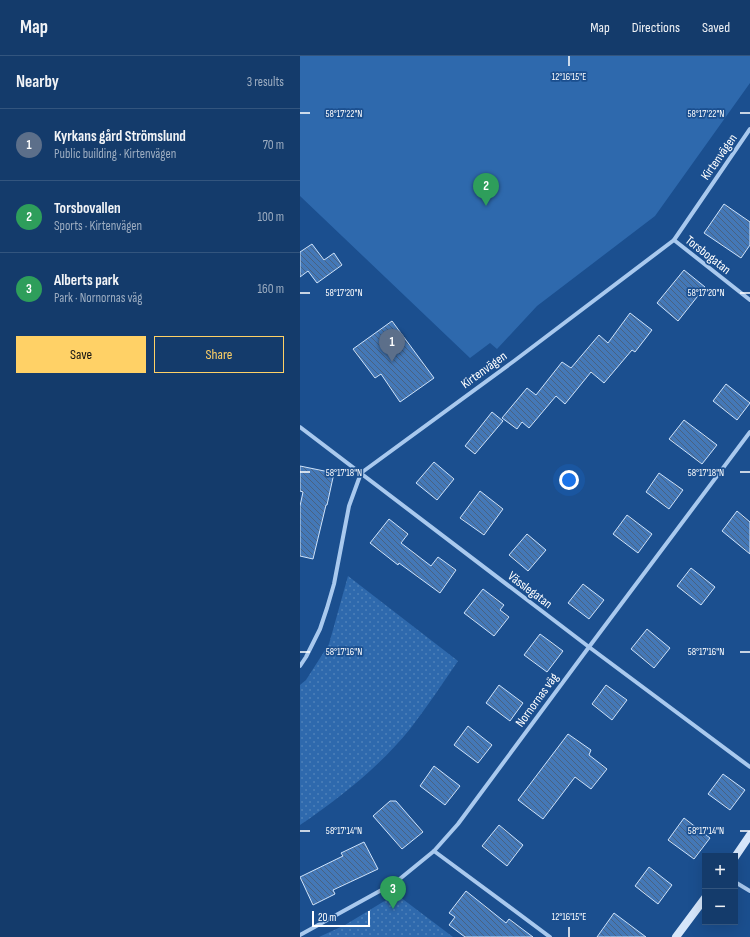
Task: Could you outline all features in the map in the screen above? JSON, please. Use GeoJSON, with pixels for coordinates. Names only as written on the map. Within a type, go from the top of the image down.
{"type":"FeatureCollection","features":[{"type":"Feature","properties":{"kind":"street","name":"Kirtenvägen"},"geometry":{"type":"LineString","coordinates":[[361,473],[508,366],[674,240],[750,129]]}},
{"type":"Feature","properties":{"kind":"street","name":"Torsbogatan"},"geometry":{"type":"LineString","coordinates":[[674,240],[750,300]]}},
{"type":"Feature","properties":{"kind":"street","name":"Vässlegatan"},"geometry":{"type":"LineString","coordinates":[[300,427],[589,647],[750,766]]}},
{"type":"Feature","properties":{"kind":"street","name":"Nornornas väg"},"geometry":{"type":"LineString","coordinates":[[300,935],[396,882],[434,851],[458,824],[750,432]]}},
{"type":"Feature","properties":{"kind":"street"},"geometry":{"type":"LineString","coordinates":[[300,666],[320,629],[327,608],[334,584],[349,506],[361,473]]}},
{"type":"Feature","properties":{"kind":"street"},"geometry":{"type":"LineString","coordinates":[[738,853],[750,835]]}},
{"type":"Feature","properties":{"kind":"street"},"geometry":{"type":"LineString","coordinates":[[434,851],[550,937]]}},
{"type":"Feature","properties":{"kind":"street"},"geometry":{"type":"LineString","coordinates":[[738,884],[750,891]]}},
{"type":"Feature","properties":{"kind":"street"},"geometry":{"type":"LineString","coordinates":[[676,937],[702,902]]}},
{"type":"Feature","properties":{"kind":"shaded area"},"geometry":{"type":"Polygon","coordinates":[[[300,56],[750,56],[750,83],[655,216],[537,306],[497,349],[490,343],[470,358],[300,196],[300,56]]]}},
{"type":"Feature","properties":{"kind":"shaded area"},"geometry":{"type":"Polygon","coordinates":[[[348,576],[458,661],[410,729],[398,743],[372,769],[344,793],[300,825],[300,685],[306,680],[329,644],[348,576]]]}},
{"type":"Feature","properties":{"kind":"shaded area"},"geometry":{"type":"Polygon","coordinates":[[[396,894],[453,937],[319,937],[345,925],[396,894]]]}},
{"type":"Feature","properties":{"kind":"building"},"geometry":{"type":"Polygon","coordinates":[[[724,204],[750,222],[750,245],[741,258],[704,233],[724,204]]]}},
{"type":"Feature","properties":{"kind":"building"},"geometry":{"type":"Polygon","coordinates":[[[312,244],[324,260],[334,253],[342,265],[317,283],[308,271],[300,277],[300,252],[312,244]]]}},
{"type":"Feature","properties":{"kind":"building"},"geometry":{"type":"Polygon","coordinates":[[[684,270],[705,287],[678,321],[657,303],[684,270]]]}},
{"type":"Feature","properties":{"kind":"building"},"geometry":{"type":"Polygon","coordinates":[[[630,313],[652,330],[635,352],[632,350],[604,383],[591,372],[565,404],[556,396],[529,428],[522,422],[517,429],[502,418],[527,388],[536,395],[562,362],[571,368],[599,335],[608,343],[630,313]]]}},
{"type":"Feature","properties":{"kind":"building"},"geometry":{"type":"Polygon","coordinates":[[[392,321],[434,378],[400,402],[381,374],[375,378],[353,349],[392,321]]]}},
{"type":"Feature","properties":{"kind":"building"},"geometry":{"type":"Polygon","coordinates":[[[726,384],[750,403],[737,420],[713,401],[726,384]]]}},
{"type":"Feature","properties":{"kind":"building"},"geometry":{"type":"Polygon","coordinates":[[[492,412],[503,421],[475,454],[465,446],[492,412]]]}},
{"type":"Feature","properties":{"kind":"building"},"geometry":{"type":"Polygon","coordinates":[[[684,420],[717,445],[702,464],[669,439],[684,420]]]}},
{"type":"Feature","properties":{"kind":"building"},"geometry":{"type":"Polygon","coordinates":[[[434,462],[454,479],[437,500],[416,483],[434,462]]]}},
{"type":"Feature","properties":{"kind":"building"},"geometry":{"type":"Polygon","coordinates":[[[300,466],[334,473],[313,559],[300,556],[300,506],[303,492],[300,491],[300,466]]]}},
{"type":"Feature","properties":{"kind":"building"},"geometry":{"type":"Polygon","coordinates":[[[659,473],[683,490],[669,509],[646,492],[659,473]]]}},
{"type":"Feature","properties":{"kind":"building"},"geometry":{"type":"Polygon","coordinates":[[[480,491],[503,509],[484,535],[460,518],[480,491]]]}},
{"type":"Feature","properties":{"kind":"building"},"geometry":{"type":"Polygon","coordinates":[[[737,511],[750,522],[750,554],[722,531],[737,511]]]}},
{"type":"Feature","properties":{"kind":"building"},"geometry":{"type":"Polygon","coordinates":[[[627,515],[652,534],[638,553],[613,534],[627,515]]]}},
{"type":"Feature","properties":{"kind":"building"},"geometry":{"type":"Polygon","coordinates":[[[389,519],[408,534],[401,543],[431,566],[438,557],[456,570],[440,593],[399,563],[398,565],[370,543],[389,519]]]}},
{"type":"Feature","properties":{"kind":"building"},"geometry":{"type":"Polygon","coordinates":[[[527,534],[546,550],[528,571],[509,555],[527,534]]]}},
{"type":"Feature","properties":{"kind":"building"},"geometry":{"type":"Polygon","coordinates":[[[691,568],[715,587],[701,605],[677,586],[691,568]]]}},
{"type":"Feature","properties":{"kind":"building"},"geometry":{"type":"Polygon","coordinates":[[[583,584],[604,600],[589,619],[568,603],[583,584]]]}},
{"type":"Feature","properties":{"kind":"building"},"geometry":{"type":"Polygon","coordinates":[[[483,589],[504,605],[500,610],[509,617],[494,636],[464,613],[483,589]]]}},
{"type":"Feature","properties":{"kind":"building"},"geometry":{"type":"Polygon","coordinates":[[[647,629],[670,648],[654,668],[631,649],[647,629]]]}},
{"type":"Feature","properties":{"kind":"building"},"geometry":{"type":"Polygon","coordinates":[[[540,634],[563,651],[547,672],[524,655],[540,634]]]}},
{"type":"Feature","properties":{"kind":"building"},"geometry":{"type":"Polygon","coordinates":[[[499,685],[523,703],[510,721],[486,703],[499,685]]]}},
{"type":"Feature","properties":{"kind":"building"},"geometry":{"type":"Polygon","coordinates":[[[606,685],[627,700],[612,720],[592,704],[606,685]]]}},
{"type":"Feature","properties":{"kind":"building"},"geometry":{"type":"Polygon","coordinates":[[[468,726],[492,745],[478,763],[454,745],[468,726]]]}},
{"type":"Feature","properties":{"kind":"building"},"geometry":{"type":"Polygon","coordinates":[[[568,734],[591,750],[589,755],[607,769],[591,789],[575,777],[543,819],[518,800],[568,734]]]}},
{"type":"Feature","properties":{"kind":"building"},"geometry":{"type":"Polygon","coordinates":[[[434,766],[460,786],[445,805],[420,786],[434,766]]]}},
{"type":"Feature","properties":{"kind":"building"},"geometry":{"type":"Polygon","coordinates":[[[723,774],[745,790],[730,810],[708,794],[723,774]]]}},
{"type":"Feature","properties":{"kind":"building"},"geometry":{"type":"Polygon","coordinates":[[[390,801],[396,801],[423,832],[402,849],[373,816],[390,801]]]}},
{"type":"Feature","properties":{"kind":"building"},"geometry":{"type":"Polygon","coordinates":[[[684,818],[710,838],[694,859],[668,840],[684,818]]]}},
{"type":"Feature","properties":{"kind":"building"},"geometry":{"type":"Polygon","coordinates":[[[499,825],[523,845],[507,866],[482,846],[499,825]]]}},
{"type":"Feature","properties":{"kind":"building"},"geometry":{"type":"Polygon","coordinates":[[[364,842],[378,869],[333,890],[335,894],[313,905],[300,877],[343,856],[341,853],[364,842]]]}},
{"type":"Feature","properties":{"kind":"building"},"geometry":{"type":"Polygon","coordinates":[[[649,867],[672,885],[658,904],[635,886],[649,867]]]}},
{"type":"Feature","properties":{"kind":"building"},"geometry":{"type":"Polygon","coordinates":[[[466,891],[506,923],[509,919],[533,937],[465,937],[449,925],[455,917],[449,913],[466,891]]]}},
{"type":"Feature","properties":{"kind":"building"},"geometry":{"type":"Polygon","coordinates":[[[614,913],[646,937],[597,937],[614,913]]]}},
{"type":"Feature","properties":{"kind":"place","name":"Torsbovallen"},"geometry":{"type":"Point","coordinates":[486,206]}},
{"type":"Feature","properties":{"kind":"place","name":"Kyrkans gård Strömslund"},"geometry":{"type":"Point","coordinates":[392,362]}},
{"type":"Feature","properties":{"kind":"place","name":"Alberts park"},"geometry":{"type":"Point","coordinates":[393,909]}}]}
